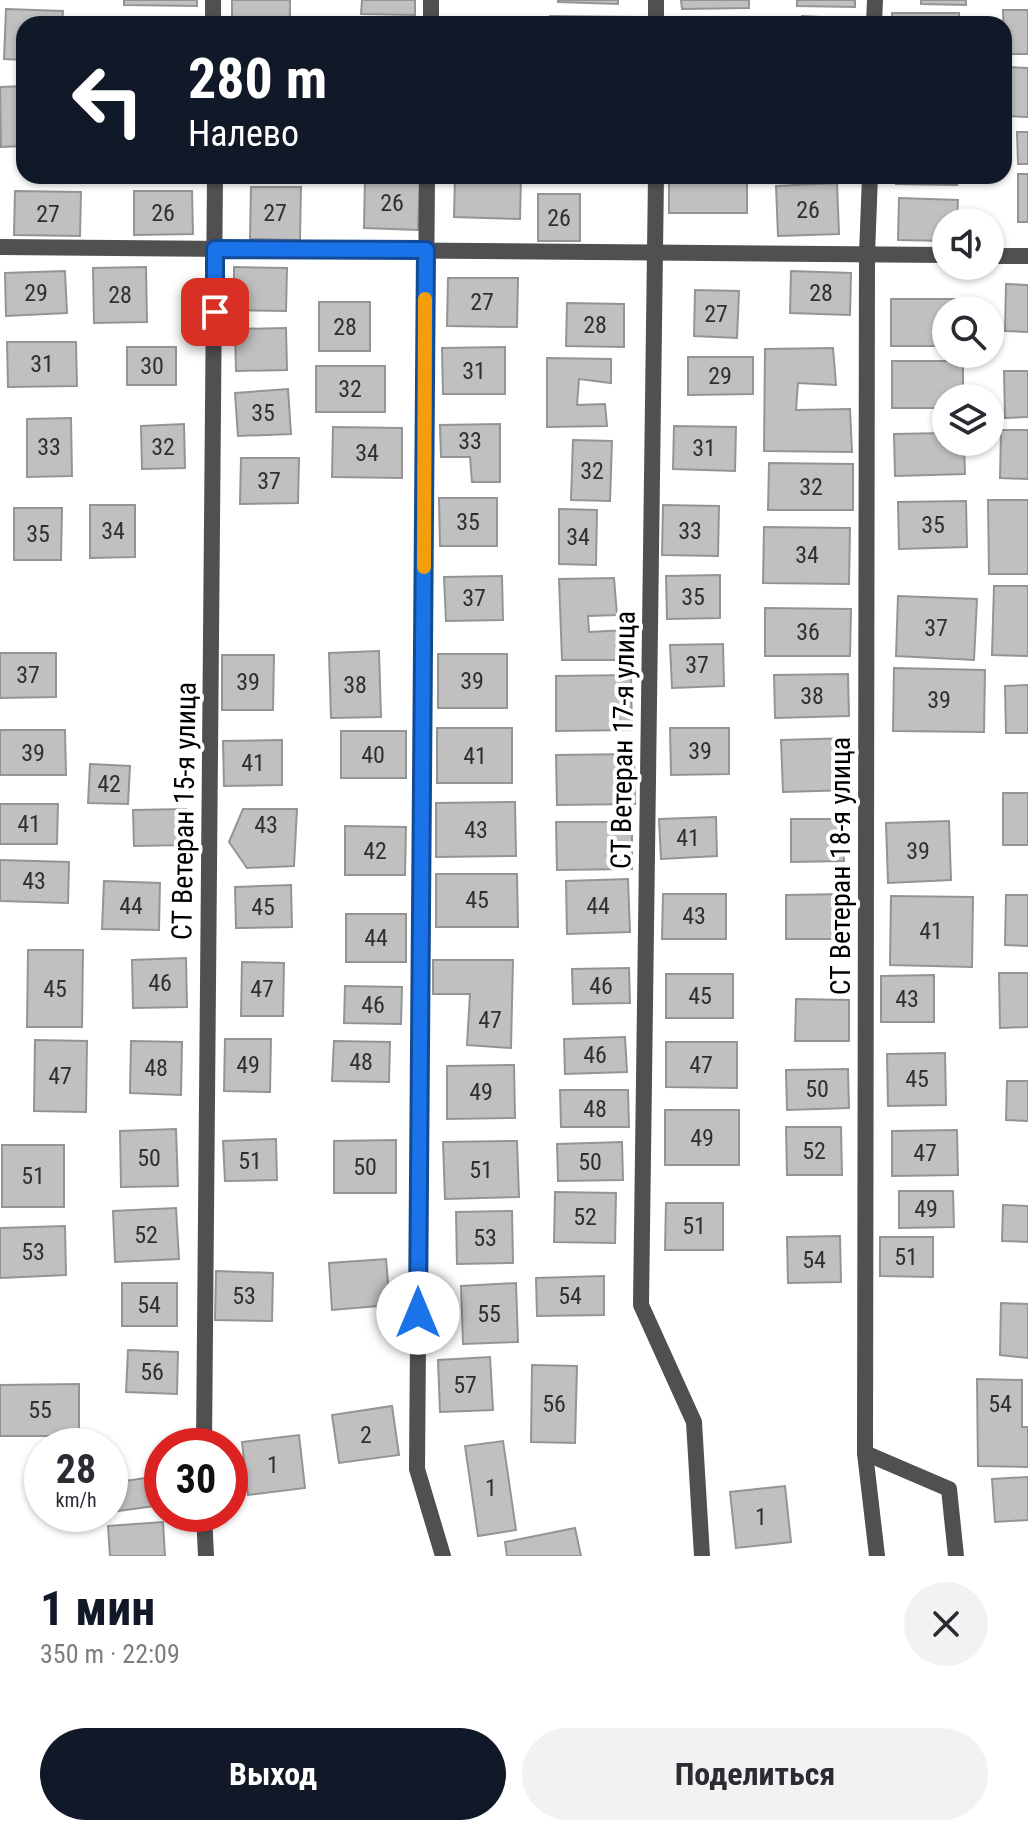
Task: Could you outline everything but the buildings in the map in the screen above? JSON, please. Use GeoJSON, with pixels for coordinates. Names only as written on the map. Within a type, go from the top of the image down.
{"type":"FeatureCollection","features":[{"type":"Feature","properties":{"kind":"street","name":"СТ Ветеран 15-я улица"},"geometry":{"type":"LineString","coordinates":[[204,1428],[215,184]]}},
{"type":"Feature","properties":{"kind":"street"},"geometry":{"type":"LineString","coordinates":[[427,184],[417,1469],[443,1556]]}},
{"type":"Feature","properties":{"kind":"street","name":"СТ Ветеран 17-я улица"},"geometry":{"type":"LineString","coordinates":[[656,184],[641,1305],[694,1422],[702,1556]]}},
{"type":"Feature","properties":{"kind":"street","name":"СТ Ветеран 18-я улица"},"geometry":{"type":"LineString","coordinates":[[870,184],[867,254],[865,1453],[877,1556]]}},
{"type":"Feature","properties":{"kind":"street"},"geometry":{"type":"LineString","coordinates":[[0,247],[932,255]]}},
{"type":"Feature","properties":{"kind":"street"},"geometry":{"type":"LineString","coordinates":[[1004,256],[1028,256]]}},
{"type":"Feature","properties":{"kind":"street"},"geometry":{"type":"LineString","coordinates":[[865,1453],[949,1489],[956,1556]]}},
{"type":"Feature","properties":{"kind":"street"},"geometry":{"type":"LineString","coordinates":[[205,1532],[206,1556]]}},
{"type":"Feature","properties":{"kind":"slow traffic"},"geometry":{"type":"LineString","coordinates":[[424,567],[425,299]]}},
{"type":"Feature","properties":{"kind":"route"},"geometry":{"type":"LineString","coordinates":[[215,312],[215,249],[426,250],[418,1313]]}}]}
